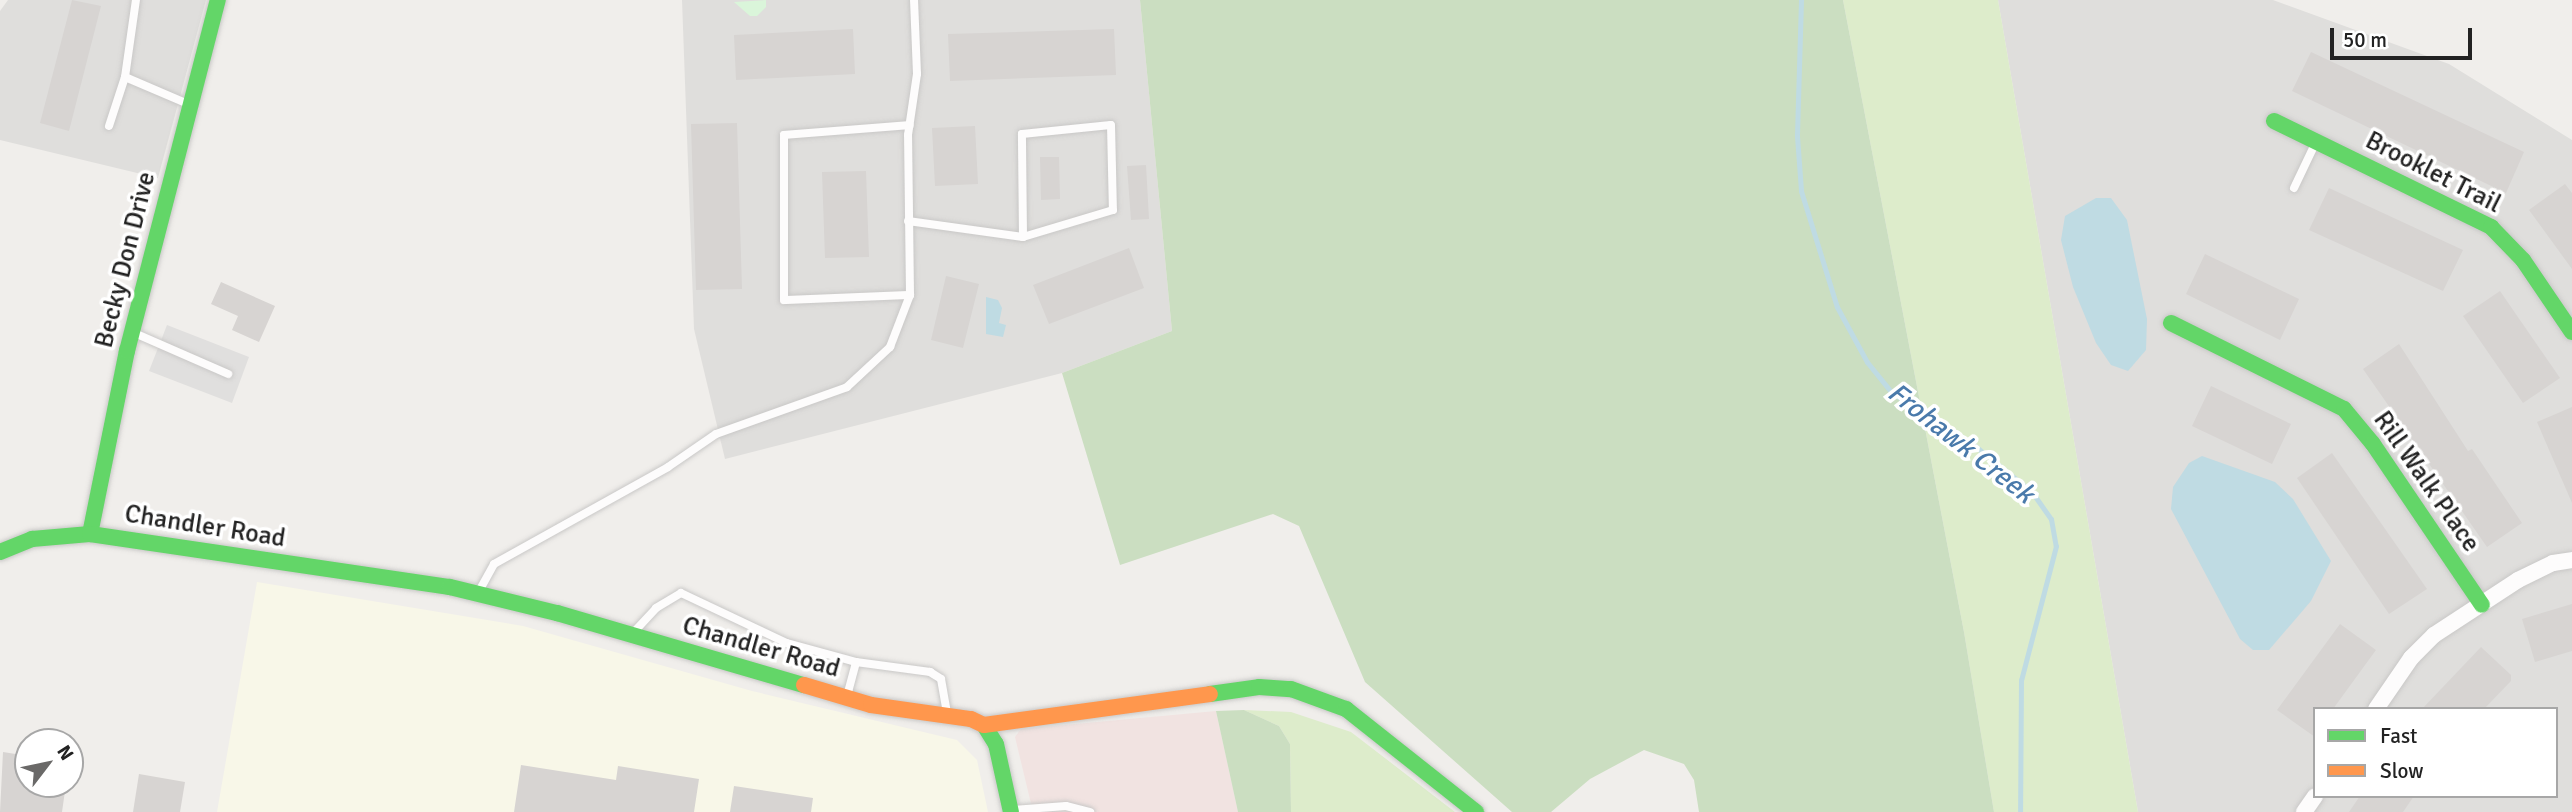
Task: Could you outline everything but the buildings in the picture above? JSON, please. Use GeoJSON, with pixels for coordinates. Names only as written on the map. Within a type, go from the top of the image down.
{"type":"FeatureCollection","features":[{"type":"Feature","properties":{"kind":"street","name":"Becky Don Drive"},"geometry":{"type":"LineString","coordinates":[[90,534],[132,332],[218,0]]}},
{"type":"Feature","properties":{"kind":"street","name":"Brooklet Trail"},"geometry":{"type":"LineString","coordinates":[[2274,121],[2491,227],[2523,260],[2572,332]]}},
{"type":"Feature","properties":{"kind":"street","name":"Rill Walk Place"},"geometry":{"type":"LineString","coordinates":[[2171,323],[2344,409],[2373,444],[2482,605]]}},
{"type":"Feature","properties":{"kind":"street","name":"Chandler Road"},"geometry":{"type":"LineString","coordinates":[[0,552],[32,539],[90,534],[478,593],[847,699],[984,725],[1259,687],[1291,689],[1346,709],[1476,812]]}},
{"type":"Feature","properties":{"kind":"street"},"geometry":{"type":"LineString","coordinates":[[2378,707],[2426,643],[2518,580],[2553,563],[2572,560]]}},
{"type":"Feature","properties":{"kind":"street"},"geometry":{"type":"LineString","coordinates":[[984,725],[996,744],[1011,811]]}},
{"type":"Feature","properties":{"kind":"lane"},"geometry":{"type":"LineString","coordinates":[[109,126],[125,77],[136,0]]}},
{"type":"Feature","properties":{"kind":"lane"},"geometry":{"type":"LineString","coordinates":[[478,593],[494,564],[667,467],[716,434],[847,387],[890,348],[910,295],[910,125],[916,74],[914,0]]}},
{"type":"Feature","properties":{"kind":"lane"},"geometry":{"type":"LineString","coordinates":[[125,77],[191,105]]}},
{"type":"Feature","properties":{"kind":"lane"},"geometry":{"type":"LineString","coordinates":[[910,125],[784,135],[783,300],[910,295]]}},
{"type":"Feature","properties":{"kind":"lane"},"geometry":{"type":"LineString","coordinates":[[908,221],[1023,237],[1113,210],[1111,125],[1022,134],[1023,237]]}},
{"type":"Feature","properties":{"kind":"lane"},"geometry":{"type":"LineString","coordinates":[[2294,188],[2316,141]]}},
{"type":"Feature","properties":{"kind":"lane"},"geometry":{"type":"LineString","coordinates":[[132,332],[228,374]]}},
{"type":"Feature","properties":{"kind":"lane"},"geometry":{"type":"LineString","coordinates":[[631,635],[656,608],[681,593],[787,643],[856,662],[930,672],[941,679],[948,717]]}},
{"type":"Feature","properties":{"kind":"lane"},"geometry":{"type":"LineString","coordinates":[[847,699],[856,662]]}},
{"type":"Feature","properties":{"kind":"lane"},"geometry":{"type":"LineString","coordinates":[[1011,811],[1066,806],[1090,812]]}},
{"type":"Feature","properties":{"kind":"shaded area"},"geometry":{"type":"Polygon","coordinates":[[[8,0],[206,0],[158,178],[0,140],[0,11],[8,0]]]}},
{"type":"Feature","properties":{"kind":"shaded area"},"geometry":{"type":"Polygon","coordinates":[[[682,0],[1140,0],[1172,331],[1062,373],[725,459],[694,329],[682,0]]]}},
{"type":"Feature","properties":{"kind":"shaded area"},"geometry":{"type":"Polygon","coordinates":[[[1998,0],[2273,0],[2449,64],[2572,140],[2572,812],[2138,812],[1998,0]]]}},
{"type":"Feature","properties":{"kind":"shaded area"},"geometry":{"type":"Polygon","coordinates":[[[167,325],[249,357],[232,403],[149,371],[167,325]]]}},
{"type":"Feature","properties":{"kind":"shaded area"},"geometry":{"type":"Polygon","coordinates":[[[257,582],[523,626],[752,691],[957,740],[977,760],[988,812],[217,812],[257,582]]]}},
{"type":"Feature","properties":{"kind":"shaded area"},"geometry":{"type":"Polygon","coordinates":[[[1216,711],[1238,812],[1033,812],[1015,737],[1021,729],[1216,711]]]}},
{"type":"Feature","properties":{"kind":"green space"},"geometry":{"type":"Polygon","coordinates":[[[766,0],[766,7],[757,16],[750,16],[734,2],[766,0]]]}},
{"type":"Feature","properties":{"kind":"green space"},"geometry":{"type":"Polygon","coordinates":[[[1140,0],[1843,0],[1964,632],[1994,812],[1699,812],[1694,780],[1684,764],[1644,750],[1590,779],[1551,812],[1512,812],[1365,682],[1299,526],[1273,514],[1120,565],[1062,373],[1172,331],[1140,0]]]}},
{"type":"Feature","properties":{"kind":"green space"},"geometry":{"type":"Polygon","coordinates":[[[1843,0],[1998,0],[2138,812],[1994,812],[1964,632],[1843,0]]]}},
{"type":"Feature","properties":{"kind":"green space"},"geometry":{"type":"Polygon","coordinates":[[[1244,710],[1291,712],[1351,732],[1455,812],[1291,812],[1290,744],[1279,726],[1244,710]]]}},
{"type":"Feature","properties":{"kind":"green space"},"geometry":{"type":"Polygon","coordinates":[[[1244,710],[1279,726],[1290,744],[1291,812],[1238,812],[1216,711],[1244,710]]]}},
{"type":"Feature","properties":{"kind":"water"},"geometry":{"type":"Polygon","coordinates":[[[2096,198],[2111,198],[2127,220],[2147,319],[2146,350],[2128,371],[2111,365],[2096,343],[2073,287],[2061,240],[2065,216],[2096,198]]]}},
{"type":"Feature","properties":{"kind":"water"},"geometry":{"type":"Polygon","coordinates":[[[986,297],[998,300],[1002,308],[999,323],[1006,325],[1003,337],[986,334],[986,297]]]}},
{"type":"Feature","properties":{"kind":"water"},"geometry":{"type":"Polygon","coordinates":[[[2202,456],[2275,482],[2293,499],[2331,561],[2311,601],[2269,650],[2253,650],[2240,639],[2171,509],[2173,487],[2189,463],[2202,456]]]}},
{"type":"Feature","properties":{"kind":"waterway","name":"Frohawk Creek"},"geometry":{"type":"LineString","coordinates":[[1801,0],[1797,136],[1801,191],[1837,307],[1867,362],[1892,393],[1970,442],[2032,492],[2051,519],[2056,546],[2021,680],[2020,812]]}},
{"type":"Feature","properties":{"kind":"traffic: fast"},"geometry":{"type":"LineString","coordinates":[[90,534],[127,351],[218,0]]}},
{"type":"Feature","properties":{"kind":"traffic: fast"},"geometry":{"type":"LineString","coordinates":[[2274,121],[2491,227],[2523,260],[2572,332]]}},
{"type":"Feature","properties":{"kind":"traffic: fast"},"geometry":{"type":"LineString","coordinates":[[2171,323],[2344,409],[2373,444],[2482,605]]}},
{"type":"Feature","properties":{"kind":"traffic: fast"},"geometry":{"type":"LineString","coordinates":[[0,552],[32,539],[90,534],[450,587],[557,613],[804,685]]}},
{"type":"Feature","properties":{"kind":"traffic: fast"},"geometry":{"type":"LineString","coordinates":[[1210,694],[1259,687],[1291,689],[1346,709],[1476,812]]}},
{"type":"Feature","properties":{"kind":"traffic: fast"},"geometry":{"type":"LineString","coordinates":[[984,725],[996,744],[1011,812]]}},
{"type":"Feature","properties":{"kind":"traffic: slow"},"geometry":{"type":"LineString","coordinates":[[804,685],[871,705],[971,719],[984,725],[1210,694]]}}]}
